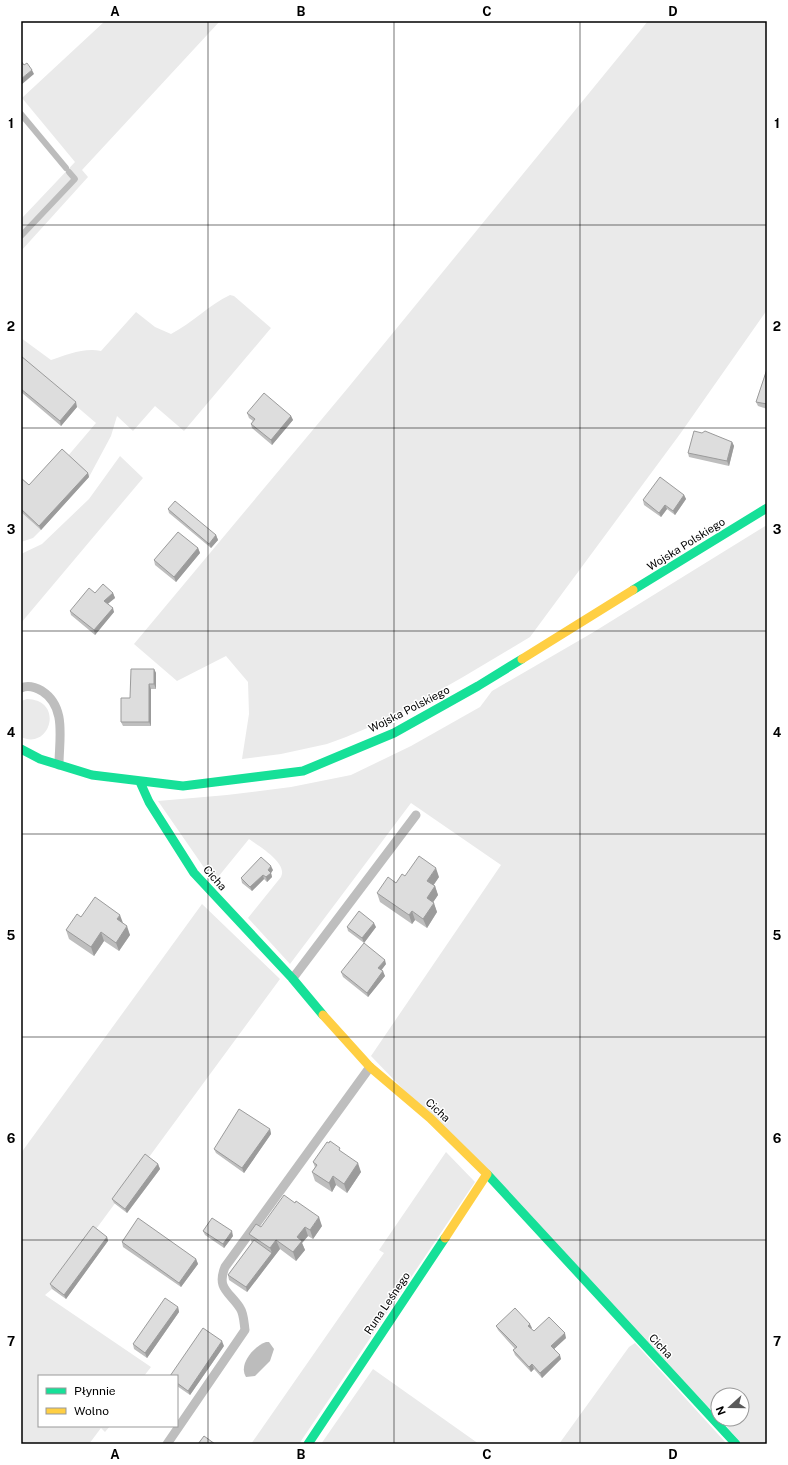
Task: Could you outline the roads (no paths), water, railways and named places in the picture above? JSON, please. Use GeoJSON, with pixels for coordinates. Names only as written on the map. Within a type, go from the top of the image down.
{"type":"FeatureCollection","features":[{"type":"Feature","properties":{"kind":"street","name":"Wojska Polskiego"},"geometry":{"type":"LineString","coordinates":[[21,749],[40,759],[92,775],[140,782],[184,786],[303,771],[394,733],[478,686],[767,508]]}},
{"type":"Feature","properties":{"kind":"street","name":"Cicha"},"geometry":{"type":"LineString","coordinates":[[140,782],[149,802],[194,873],[292,978],[332,1027],[370,1067],[430,1118],[487,1174],[736,1444]]}},
{"type":"Feature","properties":{"kind":"street","name":"Runa Leśnego"},"geometry":{"type":"LineString","coordinates":[[308,1444],[487,1174]]}},
{"type":"Feature","properties":{"kind":"lane"},"geometry":{"type":"LineString","coordinates":[[21,688],[35,687],[50,697],[56,704],[60,722],[58,765]]}},
{"type":"Feature","properties":{"kind":"lane"},"geometry":{"type":"LineString","coordinates":[[292,978],[416,814]]}},
{"type":"Feature","properties":{"kind":"lane"},"geometry":{"type":"LineString","coordinates":[[167,1444],[245,1330],[241,1309],[225,1291],[222,1276],[226,1268],[370,1067]]}},
{"type":"Feature","properties":{"kind":"waterway"},"geometry":{"type":"LineString","coordinates":[[21,114],[66,168]]}},
{"type":"Feature","properties":{"kind":"waterway"},"geometry":{"type":"LineString","coordinates":[[21,236],[75,179],[69,172]]}}]}
